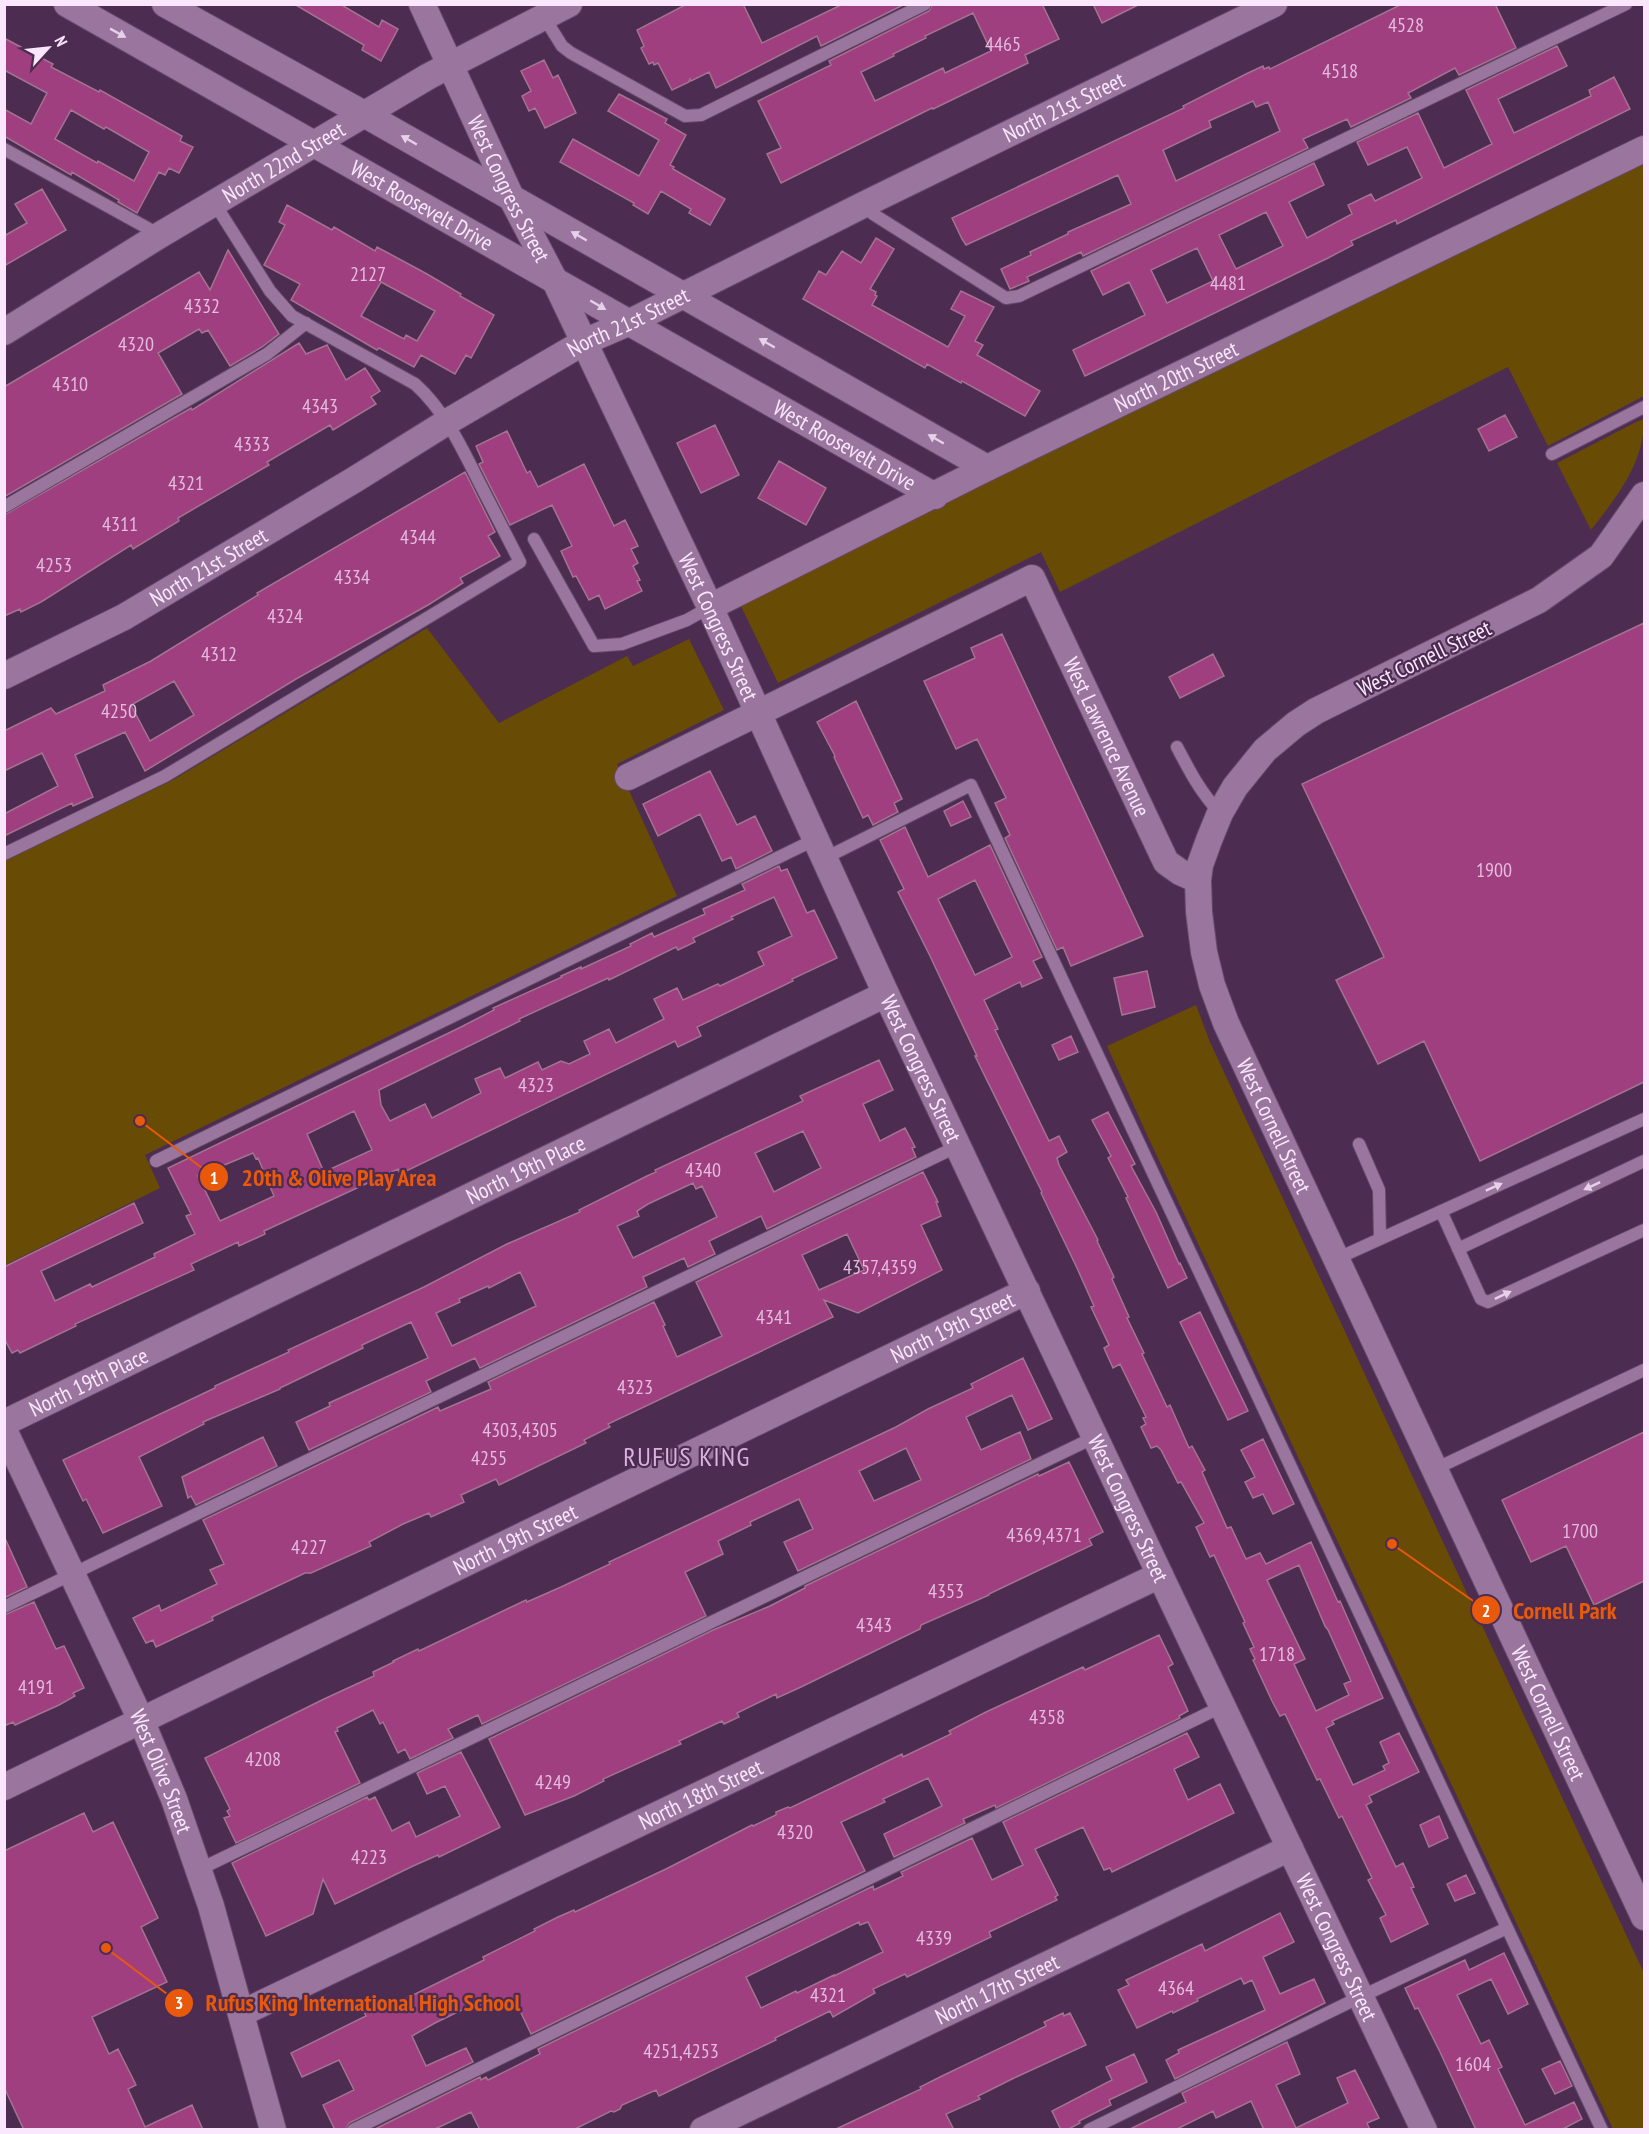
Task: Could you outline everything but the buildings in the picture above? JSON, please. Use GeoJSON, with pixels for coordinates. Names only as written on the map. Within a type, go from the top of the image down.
{"type":"FeatureCollection","features":[{"type":"Feature","properties":{"kind":"street","name":"West Roosevelt Drive"},"geometry":{"type":"LineString","coordinates":[[67,4],[935,495]]}},
{"type":"Feature","properties":{"kind":"street"},"geometry":{"type":"LineString","coordinates":[[165,4],[364,114],[987,468]]}},
{"type":"Feature","properties":{"kind":"street","name":"West Congress Street"},"geometry":{"type":"LineString","coordinates":[[422,4],[511,198],[555,281],[710,608],[886,994],[1424,2130]]}},
{"type":"Feature","properties":{"kind":"street","name":"North 22nd Street"},"geometry":{"type":"LineString","coordinates":[[4,332],[160,235],[450,64],[569,4]]}},
{"type":"Feature","properties":{"kind":"street","name":"North 21st Street"},"geometry":{"type":"LineString","coordinates":[[4,676],[124,617],[584,342],[1274,4]]}},
{"type":"Feature","properties":{"kind":"street","name":"North 20th Street"},"geometry":{"type":"LineString","coordinates":[[710,608],[987,468],[1644,149]]}},
{"type":"Feature","properties":{"kind":"street","name":"West Cornell Street"},"geometry":{"type":"LineString","coordinates":[[1644,495],[1600,556],[1539,600],[1316,711],[1296,724],[1265,750],[1235,787],[1220,813],[1200,865],[1198,880],[1204,952],[1218,1004],[1644,1917]]}},
{"type":"Feature","properties":{"kind":"street","name":"West Lawrence Avenue"},"geometry":{"type":"LineString","coordinates":[[759,713],[1032,578],[1166,862],[1180,872],[1198,880]]}},
{"type":"Feature","properties":{"kind":"street"},"geometry":{"type":"LineString","coordinates":[[628,777],[759,713]]}},
{"type":"Feature","properties":{"kind":"street","name":"North 19th Place"},"geometry":{"type":"LineString","coordinates":[[4,1423],[886,994]]}},
{"type":"Feature","properties":{"kind":"street","name":"North 19th Street"},"geometry":{"type":"LineString","coordinates":[[4,1788],[1028,1291]]}},
{"type":"Feature","properties":{"kind":"street","name":"West Olive Street"},"geometry":{"type":"LineString","coordinates":[[4,1430],[141,1720],[174,1799],[211,1906],[273,2130]]}},
{"type":"Feature","properties":{"kind":"street","name":"North 18th Street"},"geometry":{"type":"LineString","coordinates":[[242,2013],[1160,1575]]}},
{"type":"Feature","properties":{"kind":"street","name":"North 17th Street"},"geometry":{"type":"LineString","coordinates":[[703,2130],[1290,1848]]}},
{"type":"Feature","properties":{"kind":"lane"},"geometry":{"type":"LineString","coordinates":[[544,17],[562,46],[571,53],[685,116],[701,115],[924,4]]}},
{"type":"Feature","properties":{"kind":"lane"},"geometry":{"type":"LineString","coordinates":[[865,204],[873,214],[1006,298],[1019,296],[1626,4]]}},
{"type":"Feature","properties":{"kind":"lane"},"geometry":{"type":"LineString","coordinates":[[4,149],[160,235]]}},
{"type":"Feature","properties":{"kind":"lane"},"geometry":{"type":"LineString","coordinates":[[4,854],[165,776],[520,562],[447,422],[426,394],[415,384],[292,316],[275,298],[215,204]]}},
{"type":"Feature","properties":{"kind":"lane"},"geometry":{"type":"LineString","coordinates":[[4,507],[267,354],[306,323]]}},
{"type":"Feature","properties":{"kind":"lane"},"geometry":{"type":"LineString","coordinates":[[1552,454],[1644,407]]}},
{"type":"Feature","properties":{"kind":"lane"},"geometry":{"type":"LineString","coordinates":[[534,539],[594,646],[622,644],[687,620],[710,608]]}},
{"type":"Feature","properties":{"kind":"lane"},"geometry":{"type":"LineString","coordinates":[[1177,747],[1196,784],[1220,813]]}},
{"type":"Feature","properties":{"kind":"lane"},"geometry":{"type":"LineString","coordinates":[[156,1161],[820,848],[971,785],[1602,2130]]}},
{"type":"Feature","properties":{"kind":"lane"},"geometry":{"type":"LineString","coordinates":[[1336,1259],[1644,1119]]}},
{"type":"Feature","properties":{"kind":"lane"},"geometry":{"type":"LineString","coordinates":[[1359,1144],[1379,1190],[1380,1239]]}},
{"type":"Feature","properties":{"kind":"lane"},"geometry":{"type":"LineString","coordinates":[[4,1607],[958,1146]]}},
{"type":"Feature","properties":{"kind":"lane"},"geometry":{"type":"LineString","coordinates":[[1458,1249],[1644,1161]]}},
{"type":"Feature","properties":{"kind":"lane"},"geometry":{"type":"LineString","coordinates":[[1441,1211],[1481,1299],[1488,1302],[1644,1230]]}},
{"type":"Feature","properties":{"kind":"lane"},"geometry":{"type":"LineString","coordinates":[[1435,1469],[1644,1370]]}},
{"type":"Feature","properties":{"kind":"lane"},"geometry":{"type":"LineString","coordinates":[[198,1870],[1095,1437]]}},
{"type":"Feature","properties":{"kind":"lane"},"geometry":{"type":"LineString","coordinates":[[353,2130],[1223,1706]]}},
{"type":"Feature","properties":{"kind":"lane"},"geometry":{"type":"LineString","coordinates":[[1089,2130],[1360,1997],[1507,1928]]}},
{"type":"Feature","properties":{"kind":"shaded area"},"geometry":{"type":"Polygon","coordinates":[[[1642,164],[1644,167],[1644,396],[1548,446],[1508,367],[1060,592],[1041,552],[778,683],[740,604],[1631,166],[1642,164]]]}},
{"type":"Feature","properties":{"kind":"shaded area"},"geometry":{"type":"Polygon","coordinates":[[[1644,419],[1640,450],[1634,465],[1619,492],[1591,530],[1557,463],[1644,419]]]}},
{"type":"Feature","properties":{"kind":"shaded area"},"geometry":{"type":"Polygon","coordinates":[[[427,628],[499,723],[627,656],[633,666],[689,639],[724,710],[617,764],[677,896],[145,1155],[160,1188],[5,1265],[5,861],[173,780],[427,628]]]}},
{"type":"Feature","properties":{"kind":"shaded area"},"geometry":{"type":"Polygon","coordinates":[[[1196,1005],[1210,1042],[1644,1973],[1644,2129],[1613,2129],[1107,1046],[1196,1005]]]}},
{"type":"Feature","properties":{"kind":"place","name":"20th & Olive Play Area"},"geometry":{"type":"Point","coordinates":[140,1121]}},
{"type":"Feature","properties":{"kind":"place","name":"Cornell Park"},"geometry":{"type":"Point","coordinates":[1392,1544]}},
{"type":"Feature","properties":{"kind":"place","name":"Rufus King International High School"},"geometry":{"type":"Point","coordinates":[106,1948]}},
{"type":"Feature","properties":{"kind":"district","name":"RUFUS KING"},"geometry":{"type":"Point","coordinates":[687,1456]}}]}
